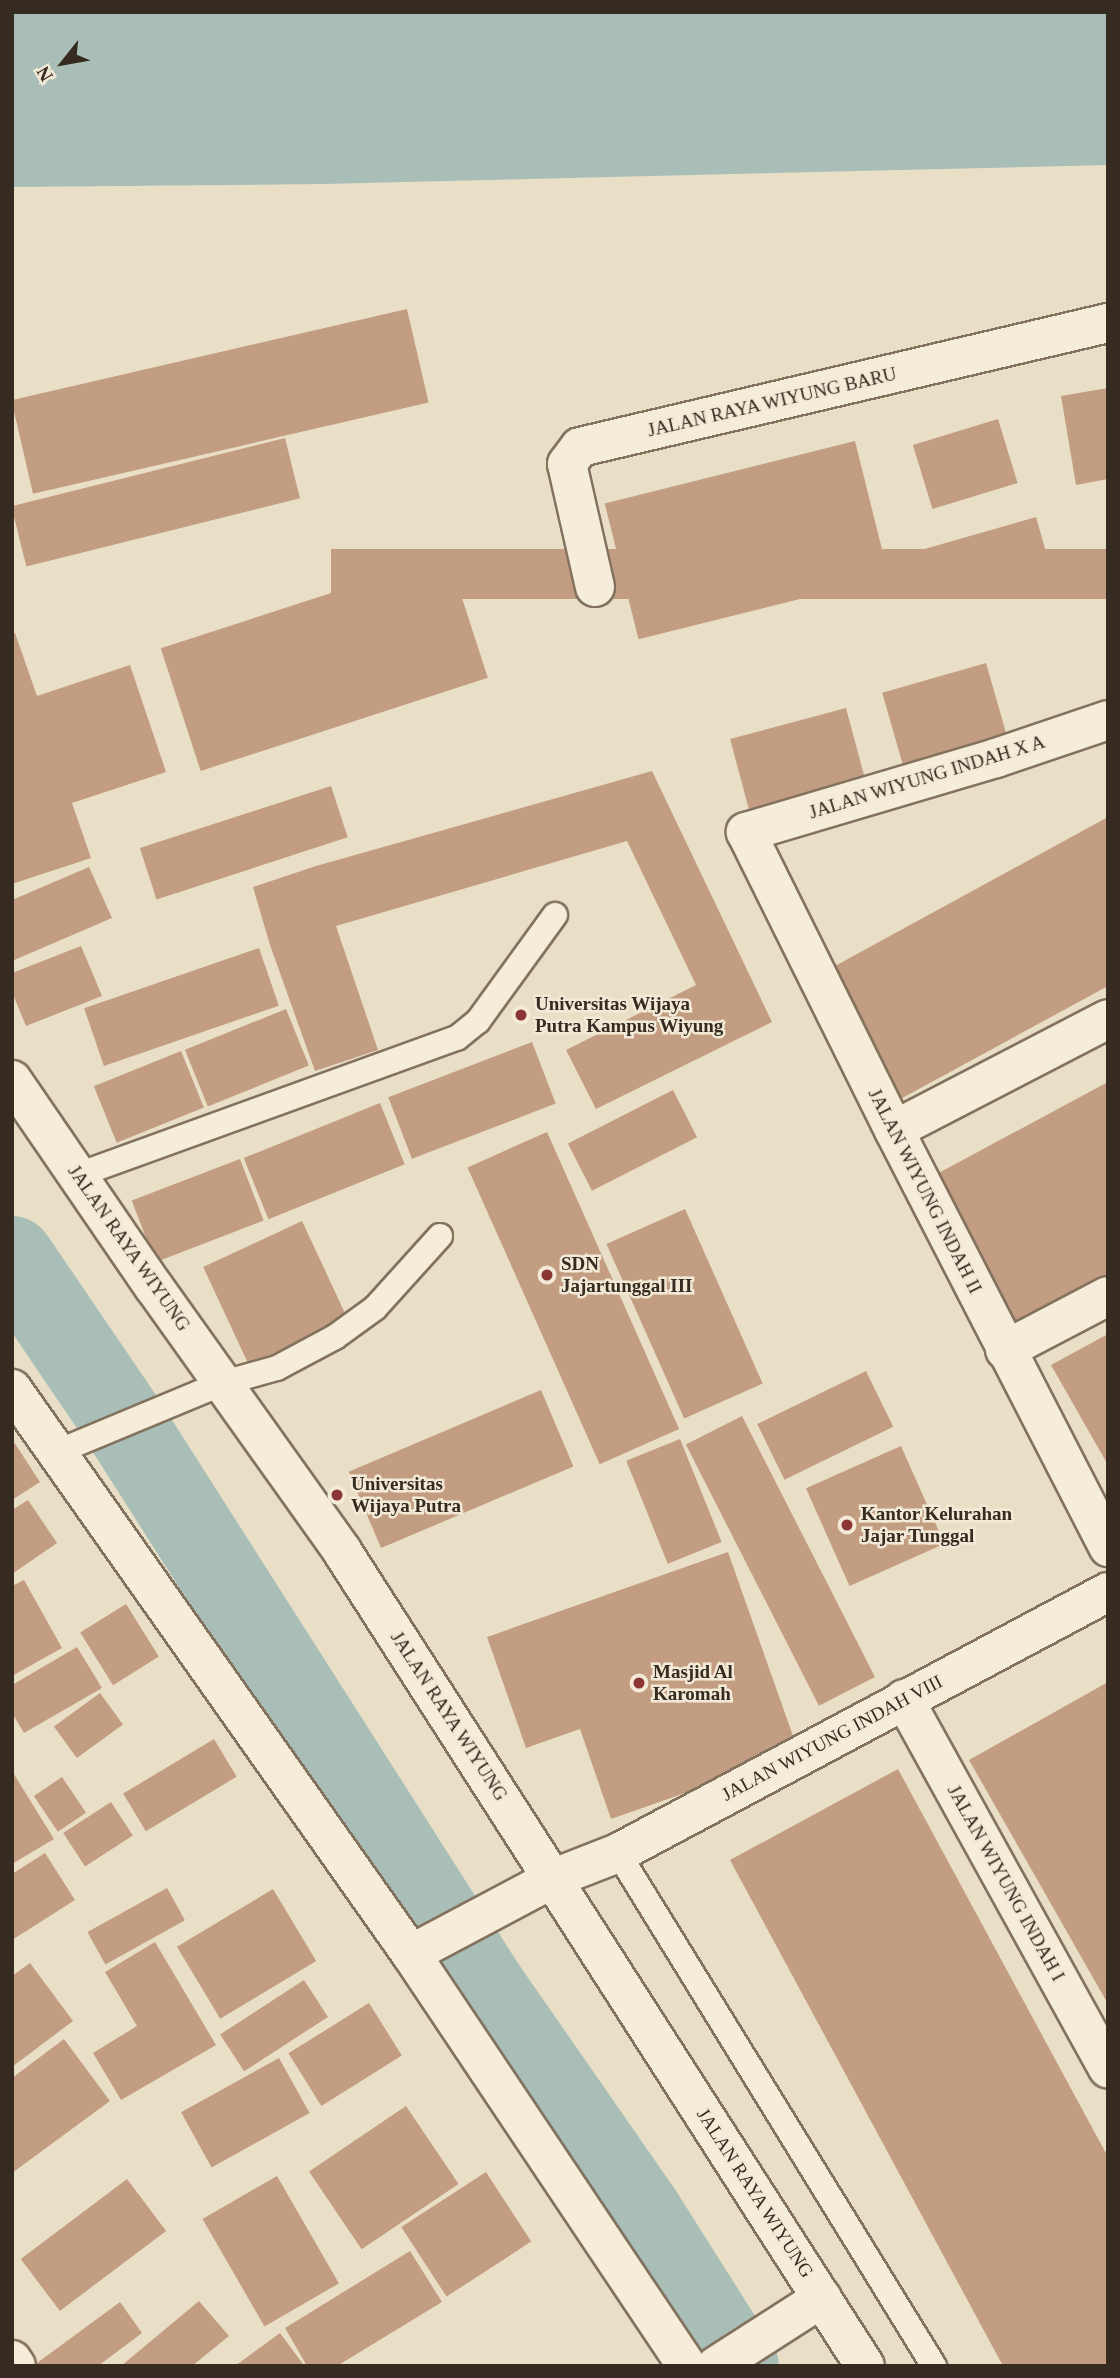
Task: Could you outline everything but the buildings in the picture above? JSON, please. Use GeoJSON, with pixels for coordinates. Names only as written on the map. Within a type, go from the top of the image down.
{"type":"FeatureCollection","features":[{"type":"Feature","properties":{"kind":"street","name":"JALAN RAYA WIYUNG BARU"},"geometry":{"type":"LineString","coordinates":[[595,587],[567,464],[580,447],[1108,323]]}},
{"type":"Feature","properties":{"kind":"street","name":"JALAN WIYUNG INDAH X A"},"geometry":{"type":"LineString","coordinates":[[746,832],[996,758],[1108,720]]}},
{"type":"Feature","properties":{"kind":"street","name":"JALAN WIYUNG INDAH II"},"geometry":{"type":"LineString","coordinates":[[746,832],[1005,1350],[1108,1548]]}},
{"type":"Feature","properties":{"kind":"street"},"geometry":{"type":"LineString","coordinates":[[894,1130],[1108,1019]]}},
{"type":"Feature","properties":{"kind":"street","name":"JALAN RAYA WIYUNG"},"geometry":{"type":"LineString","coordinates":[[12,1080],[78,1175],[209,1389],[342,1551],[810,2306],[865,2366]]}},
{"type":"Feature","properties":{"kind":"street"},"geometry":{"type":"LineString","coordinates":[[1005,1350],[1108,1296]]}},
{"type":"Feature","properties":{"kind":"street"},"geometry":{"type":"LineString","coordinates":[[12,1390],[424,1947],[687,2366]]}},
{"type":"Feature","properties":{"kind":"street","name":"JALAN WIYUNG INDAH VIII"},"geometry":{"type":"LineString","coordinates":[[424,1947],[549,1881],[618,1853],[1108,1592]]}},
{"type":"Feature","properties":{"kind":"street","name":"JALAN WIYUNG INDAH I"},"geometry":{"type":"LineString","coordinates":[[904,1699],[1108,2068]]}},
{"type":"Feature","properties":{"kind":"street"},"geometry":{"type":"LineString","coordinates":[[723,2362],[810,2306]]}},
{"type":"Feature","properties":{"kind":"street"},"geometry":{"type":"LineString","coordinates":[[12,2360],[16,2366]]}},
{"type":"Feature","properties":{"kind":"lane"},"geometry":{"type":"LineString","coordinates":[[78,1175],[457,1038],[478,1021],[555,915]]}},
{"type":"Feature","properties":{"kind":"lane"},"geometry":{"type":"LineString","coordinates":[[57,1452],[209,1389],[277,1368],[335,1337],[375,1308],[440,1236]]}},
{"type":"Feature","properties":{"kind":"lane"},"geometry":{"type":"LineString","coordinates":[[618,1853],[934,2366]]}},
{"type":"Feature","properties":{"kind":"water"},"geometry":{"type":"Polygon","coordinates":[[[12,12],[1108,12],[1108,165],[322,184],[12,187],[12,12]]]}},
{"type":"Feature","properties":{"kind":"waterway"},"geometry":{"type":"LineString","coordinates":[[12,1258],[128,1429],[484,1988],[639,2211],[737,2366]]}},
{"type":"Feature","properties":{"kind":"place","name":"Universitas Wijaya Putra Kampus Wiyung"},"geometry":{"type":"Point","coordinates":[521,1015]}},
{"type":"Feature","properties":{"kind":"place","name":"SDN Jajartunggal III"},"geometry":{"type":"Point","coordinates":[547,1275]}},
{"type":"Feature","properties":{"kind":"place","name":"Universitas Wijaya Putra"},"geometry":{"type":"Point","coordinates":[337,1495]}},
{"type":"Feature","properties":{"kind":"place","name":"Kantor Kelurahan Jajar Tunggal"},"geometry":{"type":"Point","coordinates":[847,1525]}},
{"type":"Feature","properties":{"kind":"place","name":"Masjid Al Karomah"},"geometry":{"type":"Point","coordinates":[639,1683]}}]}
